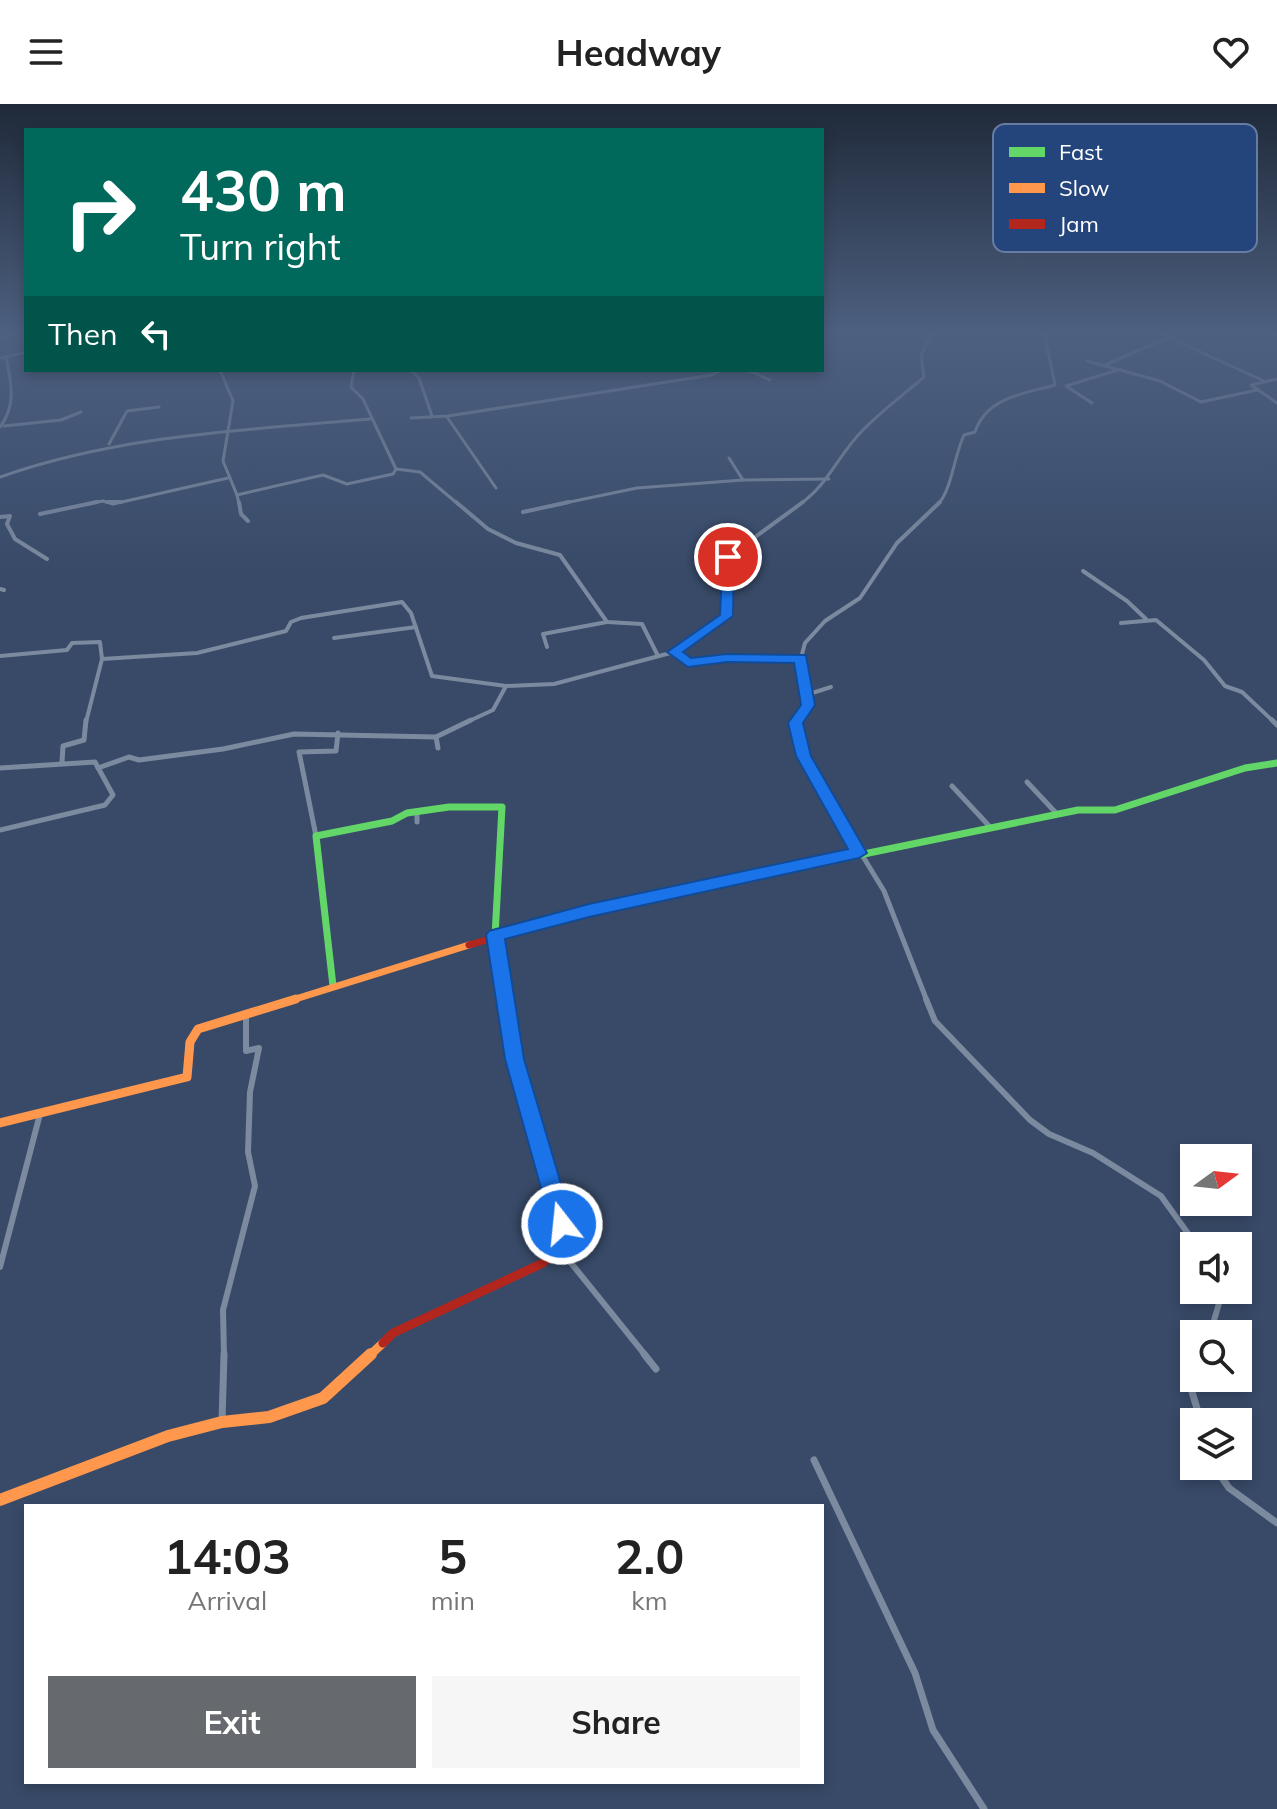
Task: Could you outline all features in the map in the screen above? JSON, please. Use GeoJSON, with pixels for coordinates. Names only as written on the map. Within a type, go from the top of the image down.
{"type":"FeatureCollection","features":[{"type":"Feature","properties":{"kind":"street"},"geometry":{"type":"LineString","coordinates":[[1,427],[61,420],[81,412]]}},
{"type":"Feature","properties":{"kind":"street"},"geometry":{"type":"LineString","coordinates":[[109,444],[113,435],[121,429],[127,412]]}},
{"type":"Feature","properties":{"kind":"street"},"geometry":{"type":"LineString","coordinates":[[231,412],[224,434],[223,464],[237,495],[241,514],[248,521]]}},
{"type":"Feature","properties":{"kind":"street"},"geometry":{"type":"LineString","coordinates":[[367,412],[396,469]]}},
{"type":"Feature","properties":{"kind":"street"},"geometry":{"type":"LineString","coordinates":[[430,412],[432,416]]}},
{"type":"Feature","properties":{"kind":"street"},"geometry":{"type":"LineString","coordinates":[[411,418],[477,412]]}},
{"type":"Feature","properties":{"kind":"street"},"geometry":{"type":"LineString","coordinates":[[102,659],[197,653],[286,631],[291,622],[301,618],[395,602],[402,602],[411,613],[432,676],[506,686],[554,684],[674,652],[726,616],[728,557],[740,545],[806,501],[829,479],[839,457],[884,412]]}},
{"type":"Feature","properties":{"kind":"street"},"geometry":{"type":"LineString","coordinates":[[986,412],[981,414],[975,432],[964,435],[953,457],[947,496],[897,543],[860,598],[819,627],[805,643],[801,658],[808,705],[796,723],[804,756],[884,891],[935,1021],[1030,1120],[1049,1134],[1106,1161],[1161,1196],[1187,1232]]}},
{"type":"Feature","properties":{"kind":"street"},"geometry":{"type":"LineString","coordinates":[[448,416],[445,418],[460,433],[496,488]]}},
{"type":"Feature","properties":{"kind":"street"},"geometry":{"type":"LineString","coordinates":[[0,477],[40,461],[109,444],[370,419]]}},
{"type":"Feature","properties":{"kind":"street"},"geometry":{"type":"LineString","coordinates":[[729,458],[743,480]]}},
{"type":"Feature","properties":{"kind":"street"},"geometry":{"type":"LineString","coordinates":[[237,495],[323,475],[347,484],[393,474],[396,469]]}},
{"type":"Feature","properties":{"kind":"street"},"geometry":{"type":"LineString","coordinates":[[396,469],[420,472],[488,529],[516,543],[560,555],[607,622]]}},
{"type":"Feature","properties":{"kind":"street"},"geometry":{"type":"LineString","coordinates":[[40,514],[103,501],[113,504],[228,478]]}},
{"type":"Feature","properties":{"kind":"street"},"geometry":{"type":"LineString","coordinates":[[523,512],[637,488],[743,480],[829,479]]}},
{"type":"Feature","properties":{"kind":"street"},"geometry":{"type":"LineString","coordinates":[[0,517],[10,516],[7,524],[15,539],[47,559]]}},
{"type":"Feature","properties":{"kind":"street"},"geometry":{"type":"LineString","coordinates":[[1083,571],[1127,601],[1146,619]]}},
{"type":"Feature","properties":{"kind":"street"},"geometry":{"type":"LineString","coordinates":[[1121,623],[1156,620],[1173,631],[1225,686],[1242,692],[1277,725]]}},
{"type":"Feature","properties":{"kind":"street"},"geometry":{"type":"LineString","coordinates":[[547,647],[543,634],[607,622],[642,624],[658,656]]}},
{"type":"Feature","properties":{"kind":"street"},"geometry":{"type":"LineString","coordinates":[[334,638],[416,627]]}},
{"type":"Feature","properties":{"kind":"street"},"geometry":{"type":"LineString","coordinates":[[0,656],[67,650],[72,643],[100,642],[102,659],[87,715],[84,740],[63,746],[62,762]]}},
{"type":"Feature","properties":{"kind":"street"},"geometry":{"type":"LineString","coordinates":[[674,652],[688,663],[727,658],[801,658]]}},
{"type":"Feature","properties":{"kind":"street"},"geometry":{"type":"LineString","coordinates":[[98,768],[129,757],[139,760],[223,749],[294,734],[436,737],[493,710],[506,686]]}},
{"type":"Feature","properties":{"kind":"street"},"geometry":{"type":"LineString","coordinates":[[806,695],[831,687]]}},
{"type":"Feature","properties":{"kind":"street"},"geometry":{"type":"LineString","coordinates":[[333,986],[316,836],[305,794],[299,752],[336,751],[338,733]]}},
{"type":"Feature","properties":{"kind":"street"},"geometry":{"type":"LineString","coordinates":[[436,737],[438,748]]}},
{"type":"Feature","properties":{"kind":"street"},"geometry":{"type":"LineString","coordinates":[[0,768],[86,760],[95,762],[113,795],[105,805],[0,830]]}},
{"type":"Feature","properties":{"kind":"street"},"geometry":{"type":"LineString","coordinates":[[0,1123],[187,1077],[190,1042],[198,1029],[495,935],[589,910],[859,853],[1057,814],[1115,810],[1245,768],[1277,763]]}},
{"type":"Feature","properties":{"kind":"street"},"geometry":{"type":"LineString","coordinates":[[1027,782],[1057,814]]}},
{"type":"Feature","properties":{"kind":"street"},"geometry":{"type":"LineString","coordinates":[[952,786],[991,828]]}},
{"type":"Feature","properties":{"kind":"street"},"geometry":{"type":"LineString","coordinates":[[0,1500],[168,1436],[222,1422],[269,1417],[323,1398],[393,1333],[543,1263],[573,1236],[562,1224],[514,1059],[495,935],[505,835],[502,807],[449,807],[316,836]]}},
{"type":"Feature","properties":{"kind":"street"},"geometry":{"type":"LineString","coordinates":[[417,812],[417,822]]}},
{"type":"Feature","properties":{"kind":"street"},"geometry":{"type":"LineString","coordinates":[[222,1422],[225,1391],[223,1310],[255,1186],[248,1152],[250,1092],[259,1048],[246,1051],[246,1016]]}},
{"type":"Feature","properties":{"kind":"street"},"geometry":{"type":"LineString","coordinates":[[0,1267],[40,1113]]}},
{"type":"Feature","properties":{"kind":"street"},"geometry":{"type":"LineString","coordinates":[[558,1247],[656,1369]]}},
{"type":"Feature","properties":{"kind":"street"},"geometry":{"type":"LineString","coordinates":[[814,1460],[915,1673],[933,1730],[984,1809]]}},
{"type":"Feature","properties":{"kind":"street"},"geometry":{"type":"LineString","coordinates":[[1224,1480],[1229,1488],[1277,1523]]}},
{"type":"Feature","properties":{"kind":"traffic: fast"},"geometry":{"type":"LineString","coordinates":[[781,871],[1078,810],[1115,810],[1245,768],[1277,763]]}},
{"type":"Feature","properties":{"kind":"traffic: fast"},"geometry":{"type":"LineString","coordinates":[[333,986],[316,836],[392,821],[407,813],[449,807],[502,807],[495,936],[503,1009],[518,1074]]}},
{"type":"Feature","properties":{"kind":"traffic: slow"},"geometry":{"type":"LineString","coordinates":[[0,1123],[187,1077],[190,1042],[198,1029],[469,945]]}},
{"type":"Feature","properties":{"kind":"traffic: slow"},"geometry":{"type":"LineString","coordinates":[[0,1500],[168,1436],[222,1422],[269,1417],[323,1398],[383,1343]]}},
{"type":"Feature","properties":{"kind":"traffic: jam"},"geometry":{"type":"LineString","coordinates":[[469,945],[589,910],[781,871]]}},
{"type":"Feature","properties":{"kind":"traffic: jam"},"geometry":{"type":"LineString","coordinates":[[383,1343],[393,1333],[543,1263],[573,1236],[562,1224],[518,1074]]}},
{"type":"Feature","properties":{"kind":"route"},"geometry":{"type":"LineString","coordinates":[[562,1224],[514,1059],[495,935],[589,910],[859,853],[804,756],[796,723],[808,705],[801,658],[727,658],[688,663],[674,652],[728,613],[725,596],[728,557]]}}]}
